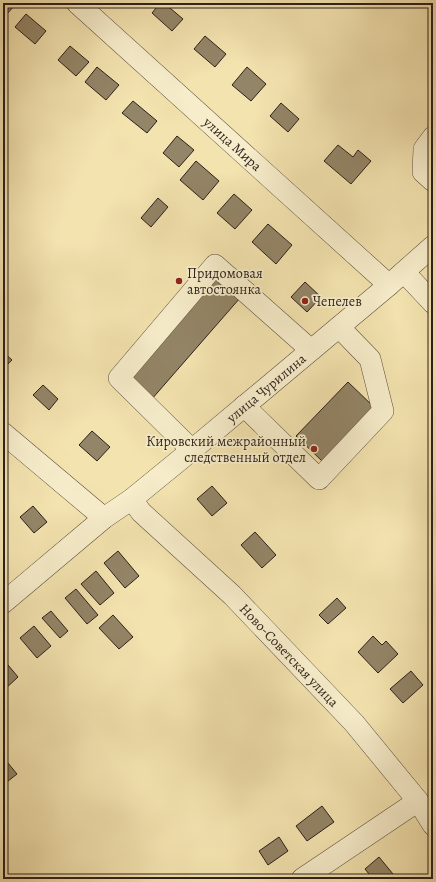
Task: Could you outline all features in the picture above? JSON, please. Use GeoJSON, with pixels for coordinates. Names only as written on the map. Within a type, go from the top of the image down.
{"type":"FeatureCollection","features":[{"type":"Feature","properties":{"kind":"street","name":"улица Мира"},"geometry":{"type":"LineString","coordinates":[[77,3],[397,278],[433,304]]}},
{"type":"Feature","properties":{"kind":"street"},"geometry":{"type":"LineString","coordinates":[[433,137],[424,149],[423,172],[433,181]]}},
{"type":"Feature","properties":{"kind":"street","name":"улица Чурилина"},"geometry":{"type":"LineString","coordinates":[[3,603],[104,518],[132,498],[192,450],[432,248]]}},
{"type":"Feature","properties":{"kind":"street"},"geometry":{"type":"LineString","coordinates":[[192,450],[118,378],[215,265],[311,350]]}},
{"type":"Feature","properties":{"kind":"street"},"geometry":{"type":"LineString","coordinates":[[244,406],[319,479],[383,411],[370,359],[339,327]]}},
{"type":"Feature","properties":{"kind":"street"},"geometry":{"type":"LineString","coordinates":[[3,433],[104,518]]}},
{"type":"Feature","properties":{"kind":"street","name":"Ново-Советская улица"},"geometry":{"type":"LineString","coordinates":[[132,498],[141,512],[232,595],[354,723],[418,801],[433,825]]}},
{"type":"Feature","properties":{"kind":"street"},"geometry":{"type":"LineString","coordinates":[[302,879],[418,801]]}},
{"type":"Feature","properties":{"kind":"building"},"geometry":{"type":"Polygon","coordinates":[[[3,3],[17,3],[5,16],[3,14],[3,3]]]}},
{"type":"Feature","properties":{"kind":"building"},"geometry":{"type":"Polygon","coordinates":[[[160,3],[164,3],[183,19],[172,31],[152,13],[160,3]]]}},
{"type":"Feature","properties":{"kind":"building"},"geometry":{"type":"Polygon","coordinates":[[[26,14],[46,31],[35,44],[15,27],[26,14]]]}},
{"type":"Feature","properties":{"kind":"building"},"geometry":{"type":"Polygon","coordinates":[[[205,36],[226,54],[215,67],[194,49],[205,36]]]}},
{"type":"Feature","properties":{"kind":"building"},"geometry":{"type":"Polygon","coordinates":[[[70,46],[89,62],[76,76],[58,60],[70,46]]]}},
{"type":"Feature","properties":{"kind":"building"},"geometry":{"type":"Polygon","coordinates":[[[97,67],[119,85],[106,100],[85,82],[97,67]]]}},
{"type":"Feature","properties":{"kind":"building"},"geometry":{"type":"Polygon","coordinates":[[[247,67],[266,84],[251,101],[232,85],[247,67]]]}},
{"type":"Feature","properties":{"kind":"building"},"geometry":{"type":"Polygon","coordinates":[[[133,101],[157,121],[147,133],[122,113],[133,101]]]}},
{"type":"Feature","properties":{"kind":"building"},"geometry":{"type":"Polygon","coordinates":[[[281,103],[299,119],[288,132],[270,116],[281,103]]]}},
{"type":"Feature","properties":{"kind":"building"},"geometry":{"type":"Polygon","coordinates":[[[177,136],[194,150],[179,167],[163,153],[177,136]]]}},
{"type":"Feature","properties":{"kind":"building"},"geometry":{"type":"Polygon","coordinates":[[[338,145],[353,157],[358,150],[371,161],[351,184],[324,161],[338,145]]]}},
{"type":"Feature","properties":{"kind":"building"},"geometry":{"type":"Polygon","coordinates":[[[196,161],[219,181],[203,200],[180,180],[196,161]]]}},
{"type":"Feature","properties":{"kind":"building"},"geometry":{"type":"Polygon","coordinates":[[[234,194],[252,210],[235,229],[217,213],[234,194]]]}},
{"type":"Feature","properties":{"kind":"building"},"geometry":{"type":"Polygon","coordinates":[[[158,198],[168,207],[151,227],[141,218],[158,198]]]}},
{"type":"Feature","properties":{"kind":"building"},"geometry":{"type":"Polygon","coordinates":[[[268,224],[292,245],[276,264],[252,242],[268,224]]]}},
{"type":"Feature","properties":{"kind":"building"},"geometry":{"type":"Polygon","coordinates":[[[215,276],[240,298],[151,400],[126,378],[215,276]]]}},
{"type":"Feature","properties":{"kind":"building"},"geometry":{"type":"Polygon","coordinates":[[[305,282],[321,297],[307,312],[291,297],[305,282]]]}},
{"type":"Feature","properties":{"kind":"building"},"geometry":{"type":"Polygon","coordinates":[[[3,352],[12,360],[3,369],[3,352]]]}},
{"type":"Feature","properties":{"kind":"building"},"geometry":{"type":"Polygon","coordinates":[[[348,382],[375,408],[323,462],[296,436],[348,382]]]}},
{"type":"Feature","properties":{"kind":"building"},"geometry":{"type":"Polygon","coordinates":[[[43,385],[58,399],[49,410],[33,395],[43,385]]]}},
{"type":"Feature","properties":{"kind":"building"},"geometry":{"type":"Polygon","coordinates":[[[92,431],[110,447],[97,461],[79,445],[92,431]]]}},
{"type":"Feature","properties":{"kind":"building"},"geometry":{"type":"Polygon","coordinates":[[[212,486],[227,503],[212,516],[197,499],[212,486]]]}},
{"type":"Feature","properties":{"kind":"building"},"geometry":{"type":"Polygon","coordinates":[[[33,506],[47,522],[34,533],[20,517],[33,506]]]}},
{"type":"Feature","properties":{"kind":"building"},"geometry":{"type":"Polygon","coordinates":[[[255,532],[276,555],[262,568],[241,545],[255,532]]]}},
{"type":"Feature","properties":{"kind":"building"},"geometry":{"type":"Polygon","coordinates":[[[118,551],[139,576],[125,588],[104,563],[118,551]]]}},
{"type":"Feature","properties":{"kind":"building"},"geometry":{"type":"Polygon","coordinates":[[[96,571],[114,593],[100,605],[81,584],[96,571]]]}},
{"type":"Feature","properties":{"kind":"building"},"geometry":{"type":"Polygon","coordinates":[[[76,589],[98,615],[87,624],[65,598],[76,589]]]}},
{"type":"Feature","properties":{"kind":"building"},"geometry":{"type":"Polygon","coordinates":[[[337,598],[346,608],[328,624],[319,615],[337,598]]]}},
{"type":"Feature","properties":{"kind":"building"},"geometry":{"type":"Polygon","coordinates":[[[51,611],[68,631],[60,638],[42,618],[51,611]]]}},
{"type":"Feature","properties":{"kind":"building"},"geometry":{"type":"Polygon","coordinates":[[[113,615],[133,637],[119,649],[99,628],[113,615]]]}},
{"type":"Feature","properties":{"kind":"building"},"geometry":{"type":"Polygon","coordinates":[[[34,626],[51,646],[37,658],[20,638],[34,626]]]}},
{"type":"Feature","properties":{"kind":"building"},"geometry":{"type":"Polygon","coordinates":[[[373,636],[382,645],[386,641],[398,654],[378,673],[358,652],[373,636]]]}},
{"type":"Feature","properties":{"kind":"building"},"geometry":{"type":"Polygon","coordinates":[[[3,659],[18,677],[4,690],[3,689],[3,659]]]}},
{"type":"Feature","properties":{"kind":"building"},"geometry":{"type":"Polygon","coordinates":[[[411,671],[423,685],[403,703],[390,689],[411,671]]]}},
{"type":"Feature","properties":{"kind":"building"},"geometry":{"type":"Polygon","coordinates":[[[3,757],[17,774],[3,785],[3,757]]]}},
{"type":"Feature","properties":{"kind":"building"},"geometry":{"type":"Polygon","coordinates":[[[322,806],[334,822],[307,841],[296,826],[322,806]]]}},
{"type":"Feature","properties":{"kind":"building"},"geometry":{"type":"Polygon","coordinates":[[[279,837],[288,851],[268,865],[259,851],[279,837]]]}},
{"type":"Feature","properties":{"kind":"building"},"geometry":{"type":"Polygon","coordinates":[[[379,857],[393,874],[387,879],[373,879],[365,869],[379,857]]]}},
{"type":"Feature","properties":{"kind":"place","name":"Придомовая автостоянка"},"geometry":{"type":"Point","coordinates":[179,281]}},
{"type":"Feature","properties":{"kind":"place","name":"Чепелев"},"geometry":{"type":"Point","coordinates":[305,301]}},
{"type":"Feature","properties":{"kind":"place","name":"Кировский межрайонный следственный отдел"},"geometry":{"type":"Point","coordinates":[314,449]}}]}
